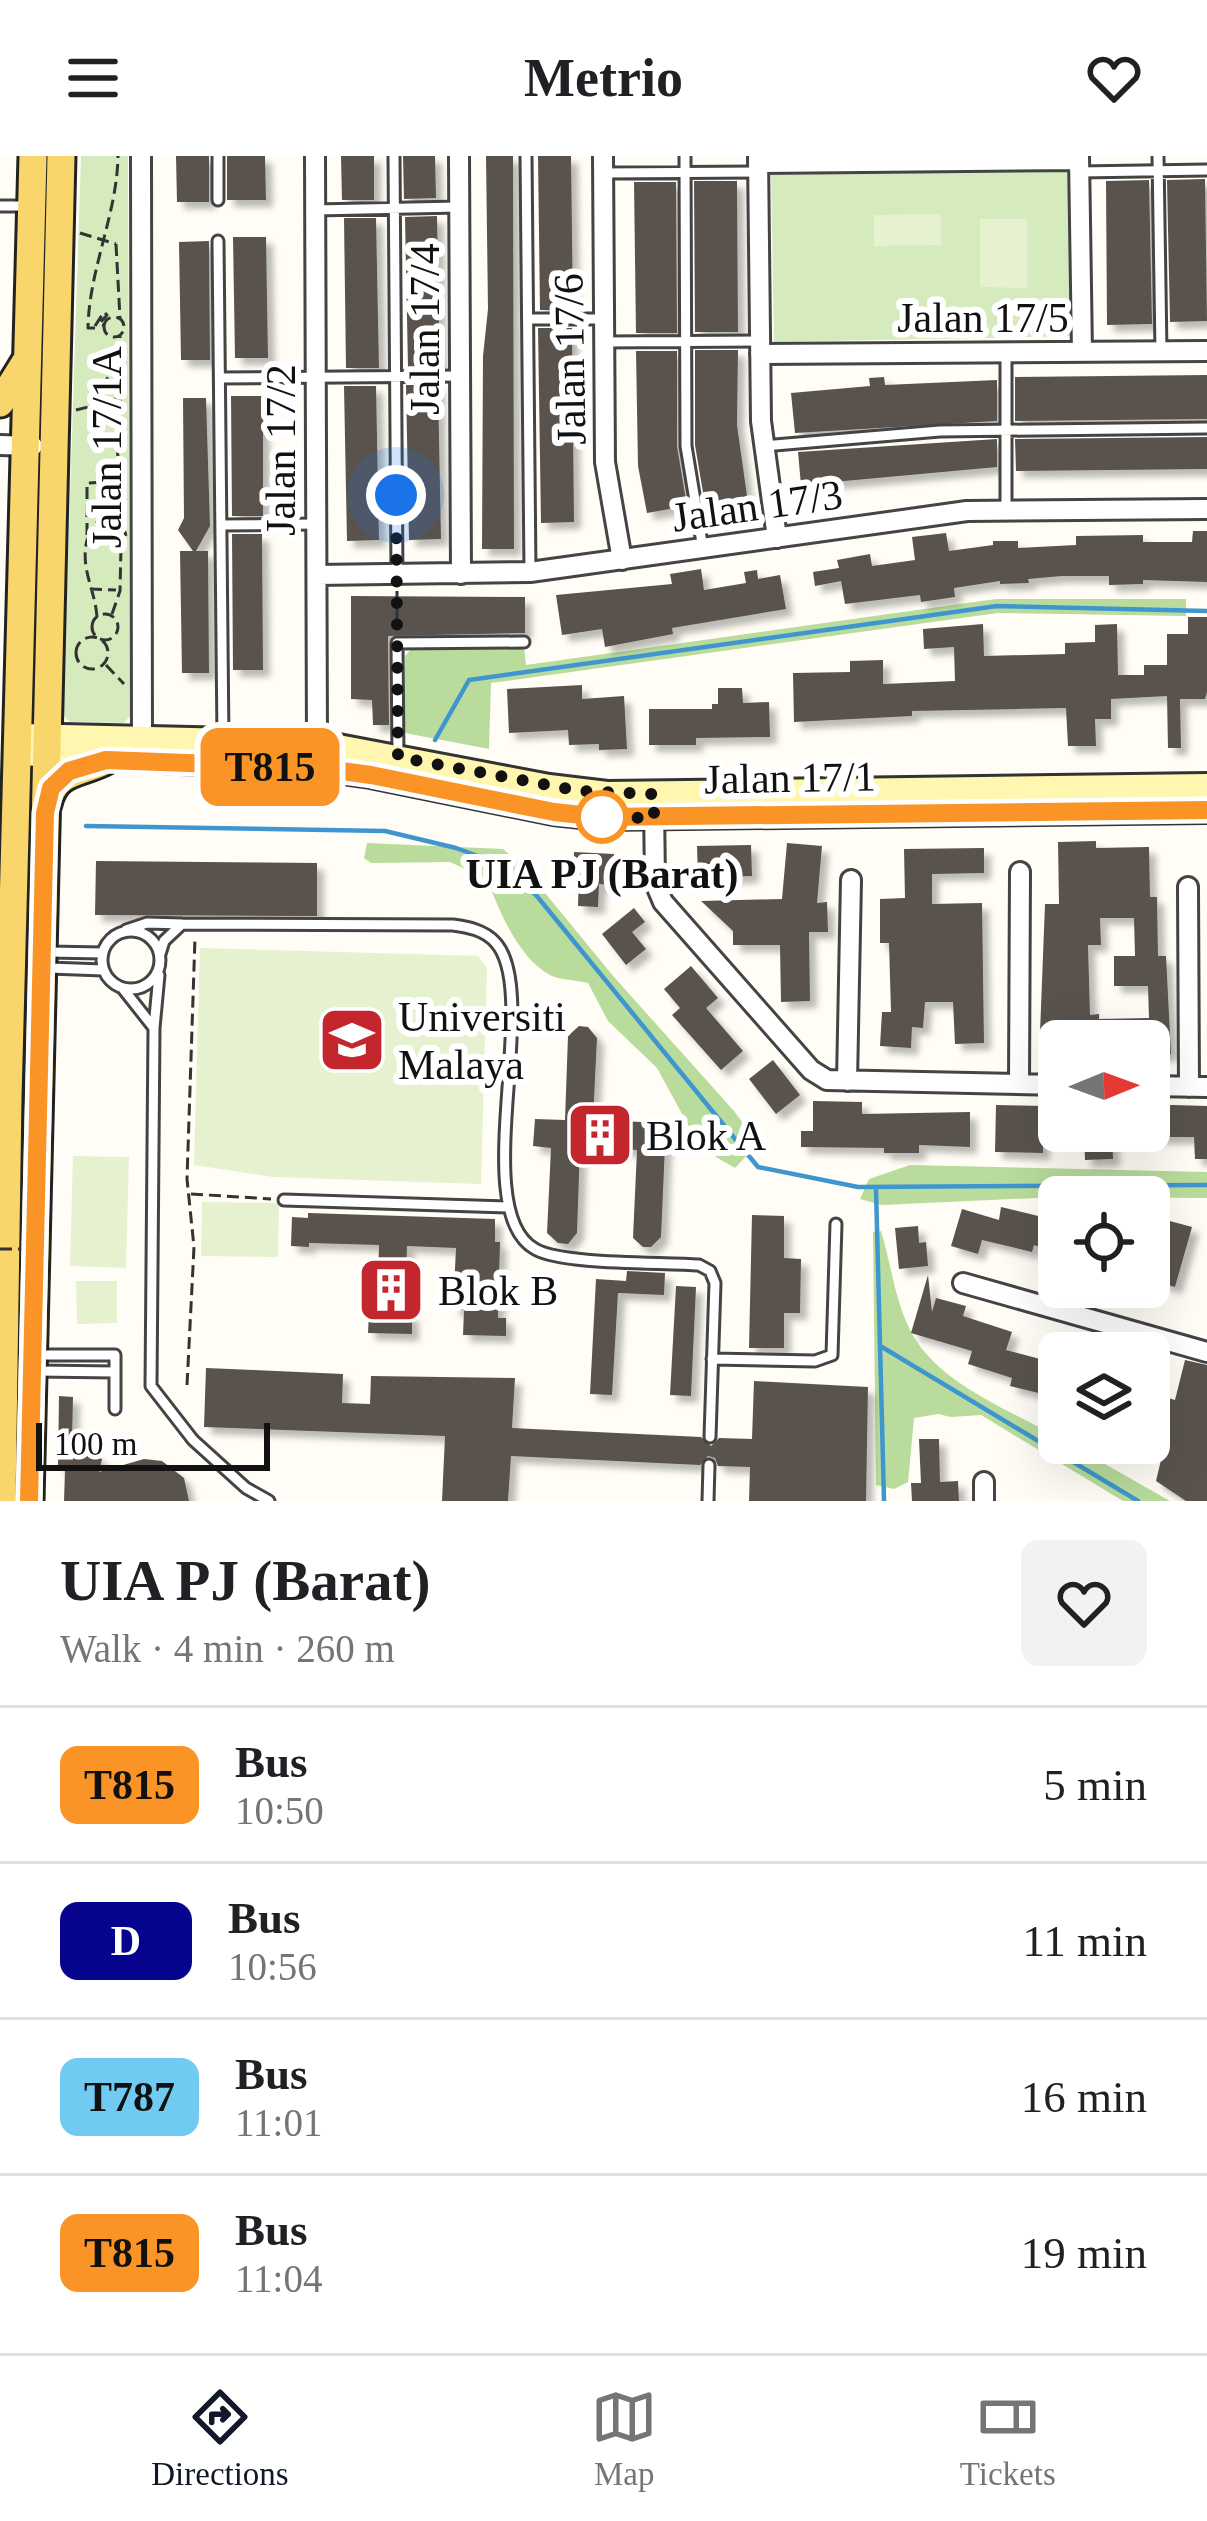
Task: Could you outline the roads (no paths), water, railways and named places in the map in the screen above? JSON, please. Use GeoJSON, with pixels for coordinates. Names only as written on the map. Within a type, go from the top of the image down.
{"type":"FeatureCollection","features":[{"type":"Feature","properties":{"kind":"main road"},"geometry":{"type":"LineString","coordinates":[[29,1501],[45,813],[33,745],[13,445],[28,356],[33,156]]}},
{"type":"Feature","properties":{"kind":"main road"},"geometry":{"type":"LineString","coordinates":[[2,1501],[13,981],[9,866],[33,745],[56,446],[62,156]]}},
{"type":"Feature","properties":{"kind":"main road"},"geometry":{"type":"LineString","coordinates":[[0,403],[28,356]]}},
{"type":"Feature","properties":{"kind":"main road"},"geometry":{"type":"LineString","coordinates":[[45,813],[51,788],[69,771],[106,760]]}},
{"type":"Feature","properties":{"kind":"main road"},"geometry":{"type":"LineString","coordinates":[[0,1464],[4,1430]]}},
{"type":"Feature","properties":{"kind":"street","name":"Jalan 17/1A"},"geometry":{"type":"LineString","coordinates":[[141,156],[142,738]]}},
{"type":"Feature","properties":{"kind":"street","name":"Jalan 17/2"},"geometry":{"type":"LineString","coordinates":[[315,156],[317,743]]}},
{"type":"Feature","properties":{"kind":"street","name":"Jalan 17/4"},"geometry":{"type":"LineString","coordinates":[[459,156],[461,574]]}},
{"type":"Feature","properties":{"kind":"street"},"geometry":{"type":"LineString","coordinates":[[777,538],[763,446],[758,164],[999,158],[1079,163],[1082,352]]}},
{"type":"Feature","properties":{"kind":"street","name":"Jalan 17/6"},"geometry":{"type":"LineString","coordinates":[[603,164],[605,462],[622,560]]}},
{"type":"Feature","properties":{"kind":"street","name":"Jalan 17/5"},"geometry":{"type":"LineString","coordinates":[[760,348],[1207,351]]}},
{"type":"Feature","properties":{"kind":"street"},"geometry":{"type":"LineString","coordinates":[[13,445],[56,446]]}},
{"type":"Feature","properties":{"kind":"street","name":"Jalan 17/3"},"geometry":{"type":"LineString","coordinates":[[317,574],[530,572],[1006,509],[1207,509]]}},
{"type":"Feature","properties":{"kind":"street","name":"Jalan 17/1"},"geometry":{"type":"LineString","coordinates":[[33,745],[142,738],[317,743],[654,806],[1207,809]]}},
{"type":"Feature","properties":{"kind":"street","name":"Jalan 17/1"},"geometry":{"type":"LineString","coordinates":[[33,745],[106,760],[320,768],[554,812],[1207,786]]}},
{"type":"Feature","properties":{"kind":"street"},"geometry":{"type":"LineString","coordinates":[[654,806],[655,883],[663,902],[812,1070],[826,1080],[1038,1084]]}},
{"type":"Feature","properties":{"kind":"street"},"geometry":{"type":"LineString","coordinates":[[1019,1084],[1020,872]]}},
{"type":"Feature","properties":{"kind":"street"},"geometry":{"type":"LineString","coordinates":[[847,1081],[851,880]]}},
{"type":"Feature","properties":{"kind":"street"},"geometry":{"type":"LineString","coordinates":[[1189,887],[1198,1087]]}},
{"type":"Feature","properties":{"kind":"street"},"geometry":{"type":"LineString","coordinates":[[963,1283],[1207,1352]]}},
{"type":"Feature","properties":{"kind":"lane"},"geometry":{"type":"LineString","coordinates":[[218,156],[218,200]]}},
{"type":"Feature","properties":{"kind":"lane"},"geometry":{"type":"LineString","coordinates":[[394,156],[397,574]]}},
{"type":"Feature","properties":{"kind":"lane"},"geometry":{"type":"LineString","coordinates":[[526,156],[530,572]]}},
{"type":"Feature","properties":{"kind":"lane"},"geometry":{"type":"LineString","coordinates":[[685,156],[686,446],[704,550]]}},
{"type":"Feature","properties":{"kind":"lane"},"geometry":{"type":"LineString","coordinates":[[1158,156],[1161,352]]}},
{"type":"Feature","properties":{"kind":"lane"},"geometry":{"type":"LineString","coordinates":[[1079,163],[1158,171],[1207,170]]}},
{"type":"Feature","properties":{"kind":"lane"},"geometry":{"type":"LineString","coordinates":[[603,164],[685,172],[758,164]]}},
{"type":"Feature","properties":{"kind":"lane"},"geometry":{"type":"LineString","coordinates":[[0,206],[32,206]]}},
{"type":"Feature","properties":{"kind":"lane"},"geometry":{"type":"LineString","coordinates":[[315,209],[459,207]]}},
{"type":"Feature","properties":{"kind":"lane"},"geometry":{"type":"LineString","coordinates":[[218,241],[223,740]]}},
{"type":"Feature","properties":{"kind":"lane"},"geometry":{"type":"LineString","coordinates":[[528,319],[604,319]]}},
{"type":"Feature","properties":{"kind":"lane"},"geometry":{"type":"LineString","coordinates":[[604,342],[760,348]]}},
{"type":"Feature","properties":{"kind":"lane"},"geometry":{"type":"LineString","coordinates":[[1006,353],[1006,509]]}},
{"type":"Feature","properties":{"kind":"lane"},"geometry":{"type":"LineString","coordinates":[[220,378],[460,376]]}},
{"type":"Feature","properties":{"kind":"lane"},"geometry":{"type":"LineString","coordinates":[[763,446],[1006,429],[1207,428]]}},
{"type":"Feature","properties":{"kind":"lane"},"geometry":{"type":"LineString","coordinates":[[221,525],[317,524]]}},
{"type":"Feature","properties":{"kind":"lane"},"geometry":{"type":"LineString","coordinates":[[398,757],[398,643],[524,642]]}},
{"type":"Feature","properties":{"kind":"lane"},"geometry":{"type":"LineString","coordinates":[[154,1028],[103,970],[109,940],[147,923],[453,925],[484,933],[496,943],[510,978],[507,1208],[518,1235],[540,1252],[705,1267],[715,1283],[710,1437]]}},
{"type":"Feature","properties":{"kind":"lane"},"geometry":{"type":"LineString","coordinates":[[182,925],[164,940],[160,954],[154,1028],[151,1385],[193,1440],[246,1488],[269,1501]]}},
{"type":"Feature","properties":{"kind":"lane"},"geometry":{"type":"LineString","coordinates":[[122,932],[141,932],[160,954]]}},
{"type":"Feature","properties":{"kind":"lane"},"geometry":{"type":"LineString","coordinates":[[13,981],[41,960],[103,953]]}},
{"type":"Feature","properties":{"kind":"lane"},"geometry":{"type":"LineString","coordinates":[[41,960],[103,970]]}},
{"type":"Feature","properties":{"kind":"lane"},"geometry":{"type":"LineString","coordinates":[[124,989],[149,984],[159,970]]}},
{"type":"Feature","properties":{"kind":"lane"},"geometry":{"type":"LineString","coordinates":[[284,1200],[507,1208]]}},
{"type":"Feature","properties":{"kind":"lane"},"geometry":{"type":"LineString","coordinates":[[712,1359],[815,1361],[832,1355],[836,1224]]}},
{"type":"Feature","properties":{"kind":"lane"},"geometry":{"type":"LineString","coordinates":[[34,1362],[116,1354],[115,1409]]}},
{"type":"Feature","properties":{"kind":"lane"},"geometry":{"type":"LineString","coordinates":[[34,1362],[115,1372]]}},
{"type":"Feature","properties":{"kind":"lane"},"geometry":{"type":"LineString","coordinates":[[708,1501],[709,1466]]}},
{"type":"Feature","properties":{"kind":"waterway"},"geometry":{"type":"LineString","coordinates":[[435,740],[469,680],[997,606],[1207,611]]}},
{"type":"Feature","properties":{"kind":"waterway"},"geometry":{"type":"LineString","coordinates":[[86,826],[385,831],[500,864],[536,895],[758,1167],[858,1187],[1207,1185]]}},
{"type":"Feature","properties":{"kind":"waterway"},"geometry":{"type":"LineString","coordinates":[[876,1189],[884,1501]]}},
{"type":"Feature","properties":{"kind":"waterway"},"geometry":{"type":"LineString","coordinates":[[882,1347],[1138,1501]]}},
{"type":"Feature","properties":{"kind":"place","name":"UIA PJ (Barat)"},"geometry":{"type":"Point","coordinates":[602,817]}},
{"type":"Feature","properties":{"kind":"place","name":"Universiti Malaya"},"geometry":{"type":"Point","coordinates":[352,1040]}},
{"type":"Feature","properties":{"kind":"place","name":"Blok A"},"geometry":{"type":"Point","coordinates":[600,1135]}},
{"type":"Feature","properties":{"kind":"place","name":"Blok B"},"geometry":{"type":"Point","coordinates":[391,1290]}}]}
